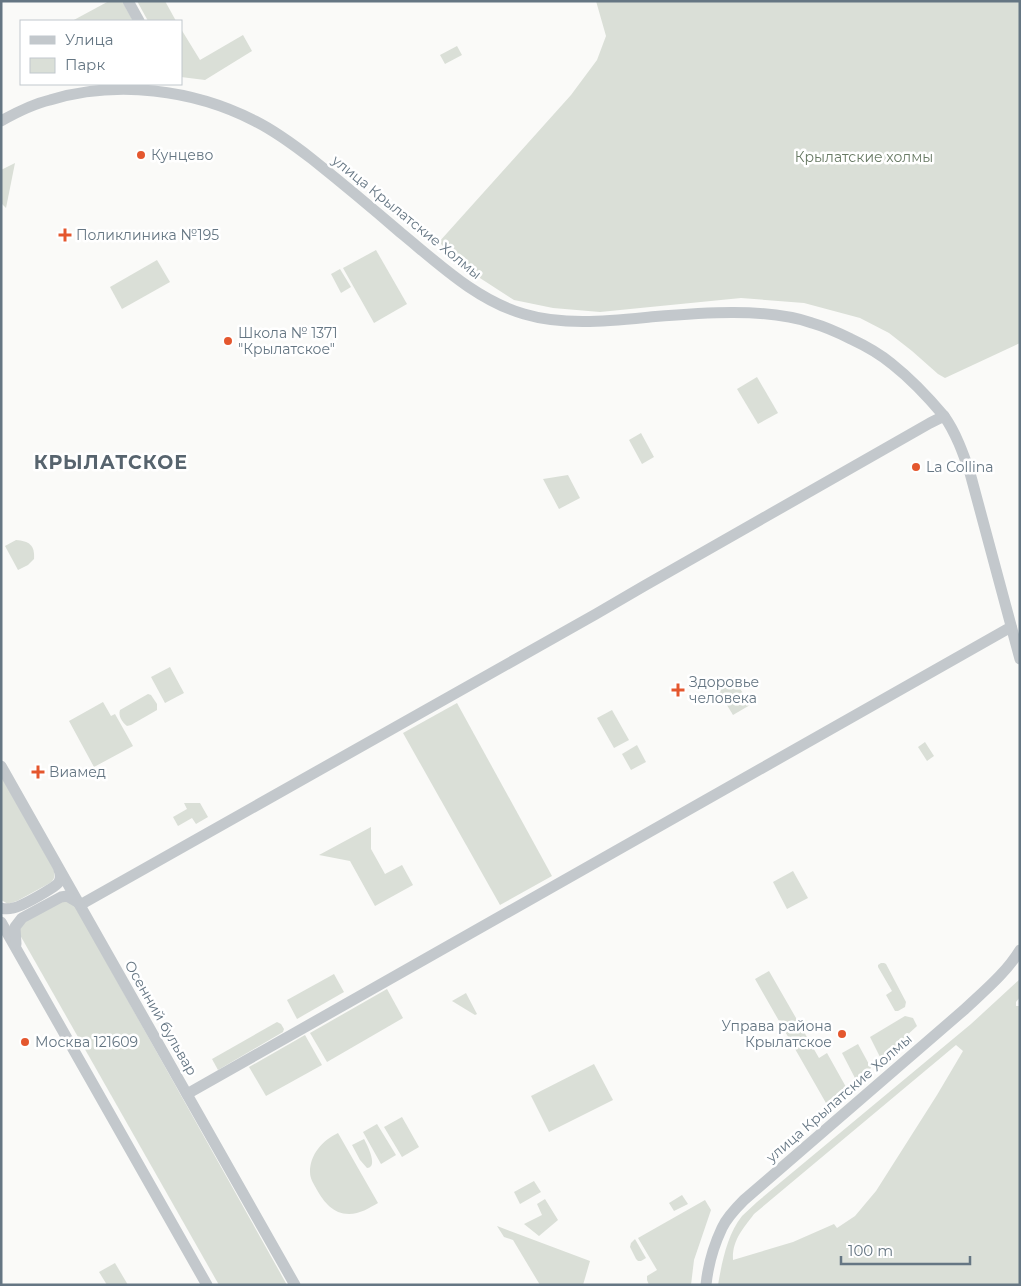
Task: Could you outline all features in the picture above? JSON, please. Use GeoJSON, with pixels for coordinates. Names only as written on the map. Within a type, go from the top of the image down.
{"type":"FeatureCollection","features":[{"type":"Feature","properties":{"kind":"street"},"geometry":{"type":"LineString","coordinates":[[128,1],[138,20]]}},
{"type":"Feature","properties":{"kind":"street","name":"улица Крылатские Холмы"},"geometry":{"type":"LineString","coordinates":[[1,121],[40,103],[76,94],[108,90],[165,88],[250,118],[273,132],[326,170],[473,290],[497,304],[525,314],[574,321],[609,321],[727,313],[778,315],[812,322],[876,352],[909,378],[944,416],[960,443],[970,473],[1020,659]]}},
{"type":"Feature","properties":{"kind":"street"},"geometry":{"type":"LineString","coordinates":[[17,949],[15,926],[22,918],[61,897],[67,896],[80,904],[944,416]]}},
{"type":"Feature","properties":{"kind":"street"},"geometry":{"type":"LineString","coordinates":[[188,1094],[1012,627]]}},
{"type":"Feature","properties":{"kind":"street","name":"Осенний бульвар"},"geometry":{"type":"LineString","coordinates":[[1,766],[295,1285]]}},
{"type":"Feature","properties":{"kind":"street"},"geometry":{"type":"LineString","coordinates":[[1,908],[18,907],[55,887],[61,876],[58,866]]}},
{"type":"Feature","properties":{"kind":"street"},"geometry":{"type":"LineString","coordinates":[[1,922],[207,1285]]}},
{"type":"Feature","properties":{"kind":"street","name":"улица Крылатские Холмы"},"geometry":{"type":"LineString","coordinates":[[706,1285],[710,1262],[722,1227],[744,1200],[965,1009],[1009,966],[1020,950]]}},
{"type":"Feature","properties":{"kind":"green space"},"geometry":{"type":"Polygon","coordinates":[[[109,1],[122,1],[132,20],[74,20],[109,1]]]}},
{"type":"Feature","properties":{"kind":"green space"},"geometry":{"type":"Polygon","coordinates":[[[137,1],[165,1],[175,20],[147,20],[137,1]]]}},
{"type":"Feature","properties":{"kind":"green space","name":"Крылатские холмы"},"geometry":{"type":"Polygon","coordinates":[[[596,1],[1020,1],[1020,343],[945,378],[889,333],[860,318],[804,303],[741,298],[600,312],[553,308],[514,300],[466,269],[439,242],[571,95],[597,60],[606,36],[596,1]]]}},
{"type":"Feature","properties":{"kind":"green space"},"geometry":{"type":"Polygon","coordinates":[[[182,31],[200,60],[243,35],[252,51],[205,80],[182,77],[182,31]]]}},
{"type":"Feature","properties":{"kind":"green space"},"geometry":{"type":"Polygon","coordinates":[[[457,46],[462,55],[445,64],[440,55],[457,46]]]}},
{"type":"Feature","properties":{"kind":"green space"},"geometry":{"type":"Polygon","coordinates":[[[15,163],[6,208],[1,203],[1,170],[15,163]]]}},
{"type":"Feature","properties":{"kind":"green space"},"geometry":{"type":"Polygon","coordinates":[[[376,250],[407,304],[374,323],[343,268],[376,250]]]}},
{"type":"Feature","properties":{"kind":"green space"},"geometry":{"type":"Polygon","coordinates":[[[157,260],[170,282],[122,309],[110,287],[157,260]]]}},
{"type":"Feature","properties":{"kind":"green space"},"geometry":{"type":"Polygon","coordinates":[[[340,269],[351,287],[341,293],[331,274],[340,269]]]}},
{"type":"Feature","properties":{"kind":"green space"},"geometry":{"type":"Polygon","coordinates":[[[757,377],[778,413],[758,424],[737,389],[757,377]]]}},
{"type":"Feature","properties":{"kind":"green space"},"geometry":{"type":"Polygon","coordinates":[[[641,433],[654,457],[642,464],[629,440],[641,433]]]}},
{"type":"Feature","properties":{"kind":"green space"},"geometry":{"type":"Polygon","coordinates":[[[568,475],[580,498],[559,509],[543,479],[568,475]]]}},
{"type":"Feature","properties":{"kind":"green space"},"geometry":{"type":"Polygon","coordinates":[[[16,540],[28,543],[32,547],[34,554],[34,559],[28,565],[18,570],[5,546],[16,540]]]}},
{"type":"Feature","properties":{"kind":"green space"},"geometry":{"type":"Polygon","coordinates":[[[170,667],[184,693],[165,703],[151,677],[170,667]]]}},
{"type":"Feature","properties":{"kind":"green space"},"geometry":{"type":"Polygon","coordinates":[[[733,677],[750,705],[733,715],[716,687],[733,677]]]}},
{"type":"Feature","properties":{"kind":"green space"},"geometry":{"type":"Polygon","coordinates":[[[148,694],[151,695],[157,704],[157,710],[127,726],[121,719],[120,710],[148,694]]]}},
{"type":"Feature","properties":{"kind":"green space"},"geometry":{"type":"Polygon","coordinates":[[[103,702],[111,716],[115,714],[133,746],[94,767],[69,721],[103,702]]]}},
{"type":"Feature","properties":{"kind":"green space"},"geometry":{"type":"Polygon","coordinates":[[[457,703],[552,876],[500,905],[403,733],[457,703]]]}},
{"type":"Feature","properties":{"kind":"green space"},"geometry":{"type":"Polygon","coordinates":[[[612,710],[629,740],[614,748],[597,718],[612,710]]]}},
{"type":"Feature","properties":{"kind":"green space"},"geometry":{"type":"Polygon","coordinates":[[[925,742],[934,756],[927,761],[918,747],[925,742]]]}},
{"type":"Feature","properties":{"kind":"green space"},"geometry":{"type":"Polygon","coordinates":[[[637,745],[646,762],[631,770],[622,754],[637,745]]]}},
{"type":"Feature","properties":{"kind":"green space"},"geometry":{"type":"Polygon","coordinates":[[[1,776],[55,874],[50,883],[8,904],[1,900],[1,776]]]}},
{"type":"Feature","properties":{"kind":"green space"},"geometry":{"type":"Polygon","coordinates":[[[184,803],[200,803],[208,817],[196,824],[192,818],[178,826],[173,817],[187,809],[184,803]]]}},
{"type":"Feature","properties":{"kind":"green space"},"geometry":{"type":"Polygon","coordinates":[[[371,827],[371,849],[385,874],[402,865],[413,885],[375,906],[350,861],[319,855],[371,827]]]}},
{"type":"Feature","properties":{"kind":"green space"},"geometry":{"type":"Polygon","coordinates":[[[793,871],[808,898],[787,909],[773,882],[793,871]]]}},
{"type":"Feature","properties":{"kind":"green space"},"geometry":{"type":"Polygon","coordinates":[[[61,900],[72,902],[84,922],[287,1285],[219,1285],[20,935],[20,925],[61,900]]]}},
{"type":"Feature","properties":{"kind":"green space"},"geometry":{"type":"Polygon","coordinates":[[[881,963],[886,964],[906,1002],[905,1007],[898,1011],[895,1011],[886,995],[892,991],[878,967],[881,963]]]}},
{"type":"Feature","properties":{"kind":"green space"},"geometry":{"type":"Polygon","coordinates":[[[769,971],[819,1058],[827,1053],[846,1087],[826,1103],[755,979],[769,971]]]}},
{"type":"Feature","properties":{"kind":"green space"},"geometry":{"type":"Polygon","coordinates":[[[334,974],[344,992],[297,1019],[287,1000],[334,974]]]}},
{"type":"Feature","properties":{"kind":"green space"},"geometry":{"type":"Polygon","coordinates":[[[1020,979],[1020,997],[1016,1002],[1016,1006],[1020,1006],[1020,1285],[718,1285],[723,1258],[729,1240],[742,1216],[971,1024],[1020,979]],[[956,1045],[754,1214],[736,1241],[733,1260],[793,1242],[834,1224],[837,1228],[855,1216],[876,1191],[963,1051],[956,1045]]]}},
{"type":"Feature","properties":{"kind":"green space"},"geometry":{"type":"Polygon","coordinates":[[[387,989],[403,1018],[327,1062],[310,1033],[387,989]]]}},
{"type":"Feature","properties":{"kind":"green space"},"geometry":{"type":"Polygon","coordinates":[[[466,993],[477,1014],[475,1015],[452,1001],[466,993]]]}},
{"type":"Feature","properties":{"kind":"green space"},"geometry":{"type":"Polygon","coordinates":[[[905,1016],[913,1018],[917,1026],[881,1059],[870,1037],[905,1016]]]}},
{"type":"Feature","properties":{"kind":"green space"},"geometry":{"type":"Polygon","coordinates":[[[277,1022],[284,1029],[283,1032],[218,1070],[212,1059],[277,1022]]]}},
{"type":"Feature","properties":{"kind":"green space"},"geometry":{"type":"Polygon","coordinates":[[[305,1035],[322,1065],[266,1096],[249,1067],[305,1035]]]}},
{"type":"Feature","properties":{"kind":"green space"},"geometry":{"type":"Polygon","coordinates":[[[858,1044],[871,1068],[856,1080],[842,1053],[858,1044]]]}},
{"type":"Feature","properties":{"kind":"green space"},"geometry":{"type":"Polygon","coordinates":[[[594,1064],[613,1100],[549,1132],[531,1096],[594,1064]]]}},
{"type":"Feature","properties":{"kind":"green space"},"geometry":{"type":"Polygon","coordinates":[[[402,1117],[419,1147],[402,1157],[384,1127],[402,1117]]]}},
{"type":"Feature","properties":{"kind":"green space"},"geometry":{"type":"Polygon","coordinates":[[[377,1124],[396,1155],[381,1164],[363,1132],[377,1124]]]}},
{"type":"Feature","properties":{"kind":"green space"},"geometry":{"type":"Polygon","coordinates":[[[338,1133],[378,1203],[357,1213],[349,1214],[334,1210],[326,1203],[313,1184],[311,1177],[312,1159],[318,1148],[338,1133]]]}},
{"type":"Feature","properties":{"kind":"green space"},"geometry":{"type":"Polygon","coordinates":[[[364,1139],[372,1160],[371,1166],[368,1168],[360,1160],[352,1145],[364,1139]]]}},
{"type":"Feature","properties":{"kind":"green space"},"geometry":{"type":"Polygon","coordinates":[[[534,1181],[541,1192],[520,1204],[514,1192],[534,1181]]]}},
{"type":"Feature","properties":{"kind":"green space"},"geometry":{"type":"Polygon","coordinates":[[[682,1195],[688,1204],[674,1211],[669,1203],[682,1195]]]}},
{"type":"Feature","properties":{"kind":"green space"},"geometry":{"type":"Polygon","coordinates":[[[545,1199],[558,1220],[539,1236],[524,1224],[542,1215],[537,1204],[545,1199]]]}},
{"type":"Feature","properties":{"kind":"green space"},"geometry":{"type":"Polygon","coordinates":[[[705,1200],[711,1210],[694,1260],[691,1285],[649,1285],[647,1276],[657,1270],[638,1238],[705,1200]]]}},
{"type":"Feature","properties":{"kind":"green space"},"geometry":{"type":"Polygon","coordinates":[[[497,1226],[590,1261],[583,1285],[540,1285],[513,1240],[504,1237],[497,1226]]]}},
{"type":"Feature","properties":{"kind":"green space"},"geometry":{"type":"Polygon","coordinates":[[[635,1239],[646,1258],[641,1261],[636,1259],[630,1247],[635,1239]]]}},
{"type":"Feature","properties":{"kind":"green space"},"geometry":{"type":"Polygon","coordinates":[[[115,1263],[128,1285],[107,1285],[99,1272],[115,1263]]]}},
{"type":"Feature","properties":{"kind":"place","name":"Кунцево"},"geometry":{"type":"Point","coordinates":[141,155]}},
{"type":"Feature","properties":{"kind":"place","name":"Поликлиника №195"},"geometry":{"type":"Point","coordinates":[65,235]}},
{"type":"Feature","properties":{"kind":"place","name":"Школа № 1371 \"Крылатское\""},"geometry":{"type":"Point","coordinates":[228,341]}},
{"type":"Feature","properties":{"kind":"place","name":"La Collina"},"geometry":{"type":"Point","coordinates":[916,467]}},
{"type":"Feature","properties":{"kind":"place","name":"Здоровье человека"},"geometry":{"type":"Point","coordinates":[678,690]}},
{"type":"Feature","properties":{"kind":"place","name":"Виамед"},"geometry":{"type":"Point","coordinates":[38,772]}},
{"type":"Feature","properties":{"kind":"place","name":"Управа района Крылатское"},"geometry":{"type":"Point","coordinates":[842,1034]}},
{"type":"Feature","properties":{"kind":"place","name":"Москва 121609"},"geometry":{"type":"Point","coordinates":[25,1042]}},
{"type":"Feature","properties":{"kind":"district","name":"КРЫЛАТСКОЕ"},"geometry":{"type":"Point","coordinates":[111,462]}}]}
